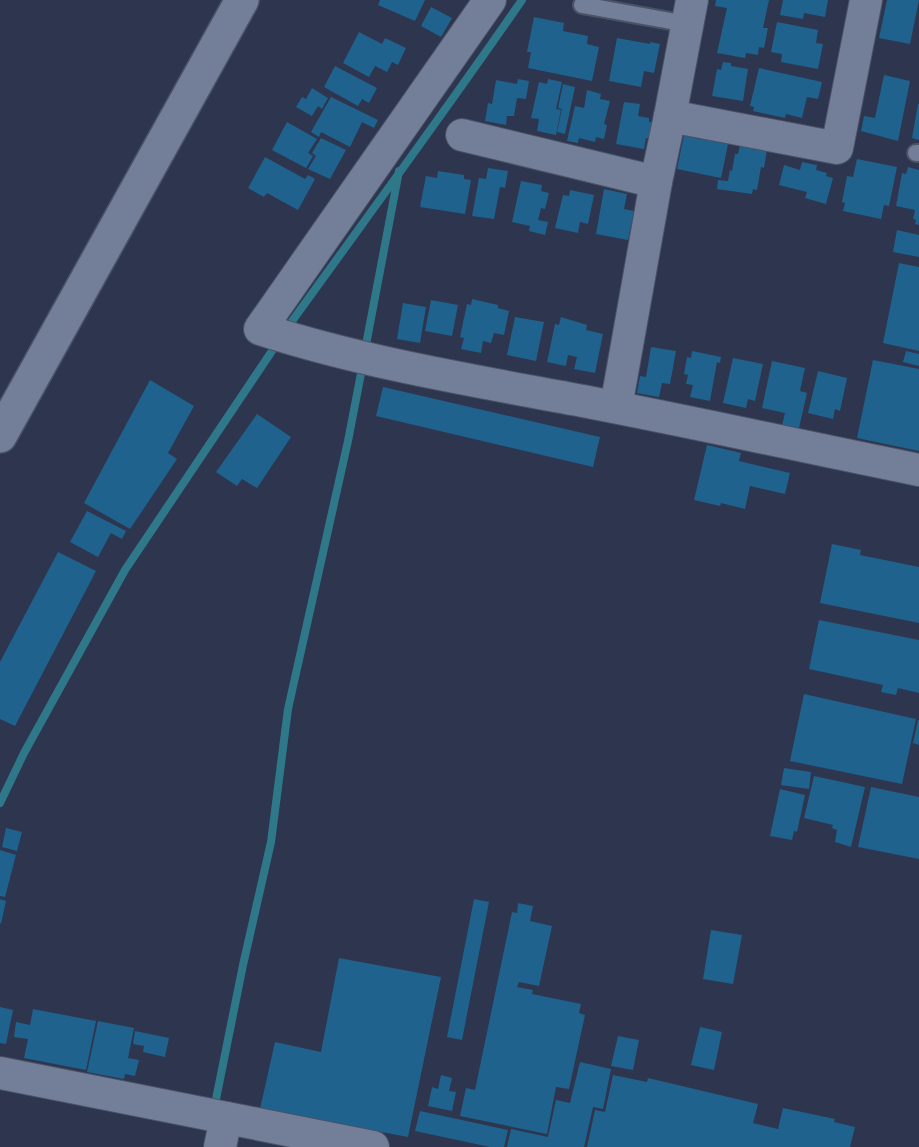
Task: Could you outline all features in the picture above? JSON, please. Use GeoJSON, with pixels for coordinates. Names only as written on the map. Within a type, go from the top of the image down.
{"type":"FeatureCollection","features":[{"type":"Feature","properties":{"kind":"street"},"geometry":{"type":"LineString","coordinates":[[0,436],[242,0]]}},
{"type":"Feature","properties":{"kind":"street"},"geometry":{"type":"LineString","coordinates":[[490,0],[260,329],[432,372],[616,407],[919,470]]}},
{"type":"Feature","properties":{"kind":"street"},"geometry":{"type":"LineString","coordinates":[[670,116],[837,148],[866,0]]}},
{"type":"Feature","properties":{"kind":"street"},"geometry":{"type":"LineString","coordinates":[[616,407],[689,12]]}},
{"type":"Feature","properties":{"kind":"street"},"geometry":{"type":"LineString","coordinates":[[462,135],[656,182]]}},
{"type":"Feature","properties":{"kind":"street"},"geometry":{"type":"LineString","coordinates":[[0,1073],[223,1132],[373,1147]]}},
{"type":"Feature","properties":{"kind":"lane"},"geometry":{"type":"LineString","coordinates":[[582,5],[689,12]]}},
{"type":"Feature","properties":{"kind":"building"},"geometry":{"type":"Polygon","coordinates":[[[380,0],[425,0],[415,21],[378,5],[380,0]]]}},
{"type":"Feature","properties":{"kind":"building"},"geometry":{"type":"Polygon","coordinates":[[[716,0],[769,0],[763,28],[768,28],[764,48],[759,47],[758,55],[746,53],[745,58],[717,53],[727,8],[715,6],[716,0]]]}},
{"type":"Feature","properties":{"kind":"building"},"geometry":{"type":"Polygon","coordinates":[[[783,0],[828,0],[825,17],[804,13],[803,19],[780,15],[783,0]]]}},
{"type":"Feature","properties":{"kind":"building"},"geometry":{"type":"Polygon","coordinates":[[[887,0],[919,0],[910,44],[879,38],[887,0]]]}},
{"type":"Feature","properties":{"kind":"building"},"geometry":{"type":"Polygon","coordinates":[[[431,7],[452,18],[441,37],[421,26],[431,7]]]}},
{"type":"Feature","properties":{"kind":"building"},"geometry":{"type":"Polygon","coordinates":[[[534,17],[564,23],[563,31],[588,36],[587,44],[599,47],[592,81],[528,68],[531,52],[527,52],[534,17]]]}},
{"type":"Feature","properties":{"kind":"building"},"geometry":{"type":"Polygon","coordinates":[[[777,22],[818,30],[816,43],[823,44],[818,69],[781,62],[782,54],[771,52],[777,22]]]}},
{"type":"Feature","properties":{"kind":"building"},"geometry":{"type":"Polygon","coordinates":[[[359,32],[382,44],[385,38],[406,48],[398,65],[392,62],[387,72],[375,66],[369,77],[343,63],[359,32]]]}},
{"type":"Feature","properties":{"kind":"building"},"geometry":{"type":"Polygon","coordinates":[[[617,38],[660,44],[654,73],[644,71],[641,87],[609,81],[617,38]]]}},
{"type":"Feature","properties":{"kind":"building"},"geometry":{"type":"Polygon","coordinates":[[[723,62],[748,69],[743,101],[712,96],[717,69],[721,70],[723,62]]]}},
{"type":"Feature","properties":{"kind":"building"},"geometry":{"type":"Polygon","coordinates":[[[335,66],[377,88],[369,103],[362,99],[358,106],[324,87],[335,66]]]}},
{"type":"Feature","properties":{"kind":"building"},"geometry":{"type":"Polygon","coordinates":[[[759,68],[822,82],[818,99],[807,97],[802,118],[786,114],[785,118],[753,111],[754,107],[750,106],[759,68]]]}},
{"type":"Feature","properties":{"kind":"building"},"geometry":{"type":"Polygon","coordinates":[[[884,75],[910,81],[898,141],[861,131],[864,116],[875,118],[884,75]]]}},
{"type":"Feature","properties":{"kind":"building"},"geometry":{"type":"Polygon","coordinates":[[[518,79],[529,81],[526,99],[517,98],[514,116],[507,116],[506,125],[485,121],[488,103],[492,104],[496,80],[517,84],[518,79]]]}},
{"type":"Feature","properties":{"kind":"building"},"geometry":{"type":"Polygon","coordinates":[[[548,79],[562,82],[556,109],[561,110],[556,135],[537,131],[539,119],[531,118],[539,82],[547,84],[548,79]]]}},
{"type":"Feature","properties":{"kind":"building"},"geometry":{"type":"Polygon","coordinates":[[[563,84],[575,87],[565,134],[557,132],[562,109],[558,108],[563,84]]]}},
{"type":"Feature","properties":{"kind":"building"},"geometry":{"type":"Polygon","coordinates":[[[312,88],[328,98],[322,109],[318,106],[312,116],[296,107],[302,97],[306,99],[312,88]]]}},
{"type":"Feature","properties":{"kind":"building"},"geometry":{"type":"Polygon","coordinates":[[[587,90],[601,94],[600,99],[610,101],[604,124],[607,125],[604,139],[596,137],[595,142],[579,138],[578,143],[567,141],[575,106],[584,108],[587,90]]]}},
{"type":"Feature","properties":{"kind":"building"},"geometry":{"type":"Polygon","coordinates":[[[331,97],[378,120],[374,128],[362,122],[350,147],[321,132],[319,137],[311,132],[331,97]]]}},
{"type":"Feature","properties":{"kind":"building"},"geometry":{"type":"Polygon","coordinates":[[[624,102],[640,104],[638,116],[649,118],[649,122],[655,122],[652,139],[646,138],[644,149],[616,144],[624,102]]]}},
{"type":"Feature","properties":{"kind":"building"},"geometry":{"type":"Polygon","coordinates":[[[919,104],[919,140],[912,138],[919,104]]]}},
{"type":"Feature","properties":{"kind":"building"},"geometry":{"type":"Polygon","coordinates":[[[287,122],[317,139],[308,153],[313,156],[306,168],[272,150],[287,122]]]}},
{"type":"Feature","properties":{"kind":"building"},"geometry":{"type":"Polygon","coordinates":[[[701,133],[714,136],[713,141],[728,144],[721,178],[677,169],[684,135],[700,139],[701,133]]]}},
{"type":"Feature","properties":{"kind":"building"},"geometry":{"type":"Polygon","coordinates":[[[321,138],[346,150],[330,179],[308,169],[316,156],[312,153],[321,138]]]}},
{"type":"Feature","properties":{"kind":"building"},"geometry":{"type":"Polygon","coordinates":[[[740,145],[767,149],[757,190],[753,189],[752,194],[717,189],[718,180],[728,181],[735,154],[738,154],[740,145]]]}},
{"type":"Feature","properties":{"kind":"building"},"geometry":{"type":"Polygon","coordinates":[[[265,157],[305,179],[308,175],[315,179],[298,210],[267,193],[264,197],[248,188],[265,157]]]}},
{"type":"Feature","properties":{"kind":"building"},"geometry":{"type":"Polygon","coordinates":[[[857,159],[897,167],[889,206],[884,205],[881,219],[843,211],[845,203],[842,202],[847,176],[853,177],[857,159]]]}},
{"type":"Feature","properties":{"kind":"building"},"geometry":{"type":"Polygon","coordinates":[[[802,162],[817,165],[816,170],[827,173],[826,176],[833,178],[826,204],[805,198],[807,192],[779,185],[784,165],[800,170],[802,162]]]}},
{"type":"Feature","properties":{"kind":"building"},"geometry":{"type":"Polygon","coordinates":[[[908,167],[919,170],[919,225],[915,224],[916,220],[913,219],[915,210],[896,206],[902,173],[906,174],[908,167]]]}},
{"type":"Feature","properties":{"kind":"building"},"geometry":{"type":"Polygon","coordinates":[[[488,168],[508,171],[505,188],[500,187],[494,219],[472,216],[479,178],[486,179],[488,168]]]}},
{"type":"Feature","properties":{"kind":"building"},"geometry":{"type":"Polygon","coordinates":[[[438,171],[464,175],[464,179],[471,180],[465,214],[420,207],[426,176],[437,178],[438,171]]]}},
{"type":"Feature","properties":{"kind":"building"},"geometry":{"type":"Polygon","coordinates":[[[521,181],[542,185],[541,191],[549,193],[545,209],[541,208],[538,220],[548,222],[545,235],[529,231],[530,226],[512,222],[521,181]]]}},
{"type":"Feature","properties":{"kind":"building"},"geometry":{"type":"Polygon","coordinates":[[[604,189],[627,194],[624,209],[634,211],[628,240],[596,234],[604,189]]]}},
{"type":"Feature","properties":{"kind":"building"},"geometry":{"type":"Polygon","coordinates":[[[570,190],[594,195],[588,224],[580,222],[578,233],[555,228],[563,195],[569,196],[570,190]]]}},
{"type":"Feature","properties":{"kind":"building"},"geometry":{"type":"Polygon","coordinates":[[[897,230],[919,235],[919,257],[893,252],[897,230]]]}},
{"type":"Feature","properties":{"kind":"building"},"geometry":{"type":"Polygon","coordinates":[[[899,263],[919,267],[919,351],[883,343],[899,263]]]}},
{"type":"Feature","properties":{"kind":"building"},"geometry":{"type":"Polygon","coordinates":[[[472,299],[498,305],[498,308],[509,311],[504,335],[494,333],[491,343],[483,341],[481,353],[461,349],[464,338],[460,337],[467,304],[471,305],[472,299]]]}},
{"type":"Feature","properties":{"kind":"building"},"geometry":{"type":"Polygon","coordinates":[[[431,300],[458,305],[452,336],[425,331],[431,300]]]}},
{"type":"Feature","properties":{"kind":"building"},"geometry":{"type":"Polygon","coordinates":[[[403,303],[426,307],[420,343],[397,339],[403,303]]]}},
{"type":"Feature","properties":{"kind":"building"},"geometry":{"type":"Polygon","coordinates":[[[515,317],[544,322],[536,361],[507,355],[515,317]]]}},
{"type":"Feature","properties":{"kind":"building"},"geometry":{"type":"Polygon","coordinates":[[[561,317],[587,325],[586,330],[603,334],[595,373],[574,369],[577,357],[568,355],[566,366],[547,362],[555,324],[559,325],[561,317]]]}},
{"type":"Feature","properties":{"kind":"building"},"geometry":{"type":"Polygon","coordinates":[[[651,347],[676,351],[670,384],[662,383],[659,397],[637,393],[640,376],[646,377],[651,347]]]}},
{"type":"Feature","properties":{"kind":"building"},"geometry":{"type":"Polygon","coordinates":[[[692,351],[721,357],[720,363],[717,362],[710,401],[690,397],[693,385],[686,384],[688,375],[684,374],[687,357],[691,358],[692,351]]]}},
{"type":"Feature","properties":{"kind":"building"},"geometry":{"type":"Polygon","coordinates":[[[906,351],[919,354],[919,366],[903,362],[906,351]]]}},
{"type":"Feature","properties":{"kind":"building"},"geometry":{"type":"Polygon","coordinates":[[[733,358],[763,364],[755,401],[748,399],[746,408],[723,403],[733,358]]]}},
{"type":"Feature","properties":{"kind":"building"},"geometry":{"type":"Polygon","coordinates":[[[873,360],[919,369],[919,451],[857,438],[873,360]]]}},
{"type":"Feature","properties":{"kind":"building"},"geometry":{"type":"Polygon","coordinates":[[[772,361],[805,368],[800,391],[807,393],[799,428],[782,425],[785,413],[762,408],[772,361]]]}},
{"type":"Feature","properties":{"kind":"building"},"geometry":{"type":"Polygon","coordinates":[[[818,371],[847,378],[840,411],[835,409],[833,419],[808,413],[818,371]]]}},
{"type":"Feature","properties":{"kind":"building"},"geometry":{"type":"Polygon","coordinates":[[[150,380],[194,406],[168,453],[177,459],[130,529],[84,503],[150,380]]]}},
{"type":"Feature","properties":{"kind":"building"},"geometry":{"type":"Polygon","coordinates":[[[383,387],[600,437],[593,467],[376,416],[383,387]]]}},
{"type":"Feature","properties":{"kind":"building"},"geometry":{"type":"Polygon","coordinates":[[[257,414],[291,437],[257,488],[242,479],[237,486],[216,472],[257,414]]]}},
{"type":"Feature","properties":{"kind":"building"},"geometry":{"type":"Polygon","coordinates":[[[707,445],[741,453],[739,461],[790,473],[785,494],[750,486],[745,509],[694,500],[707,445]]]}},
{"type":"Feature","properties":{"kind":"building"},"geometry":{"type":"Polygon","coordinates":[[[87,511],[126,531],[122,539],[111,533],[98,557],[70,542],[87,511]]]}},
{"type":"Feature","properties":{"kind":"building"},"geometry":{"type":"Polygon","coordinates":[[[832,544],[861,550],[860,555],[919,567],[919,623],[820,603],[832,544]]]}},
{"type":"Feature","properties":{"kind":"building"},"geometry":{"type":"Polygon","coordinates":[[[58,552],[96,571],[15,726],[0,719],[0,662],[58,552]]]}},
{"type":"Feature","properties":{"kind":"building"},"geometry":{"type":"Polygon","coordinates":[[[819,620],[919,640],[919,693],[898,688],[896,695],[881,692],[883,685],[809,669],[819,620]]]}},
{"type":"Feature","properties":{"kind":"building"},"geometry":{"type":"Polygon","coordinates":[[[804,694],[916,719],[902,784],[790,761],[804,694]]]}},
{"type":"Feature","properties":{"kind":"building"},"geometry":{"type":"Polygon","coordinates":[[[919,720],[919,745],[913,743],[919,720]]]}},
{"type":"Feature","properties":{"kind":"building"},"geometry":{"type":"Polygon","coordinates":[[[784,768],[811,772],[809,789],[781,785],[784,768]]]}},
{"type":"Feature","properties":{"kind":"building"},"geometry":{"type":"Polygon","coordinates":[[[814,776],[865,787],[851,847],[835,842],[837,830],[832,828],[833,825],[804,818],[814,776]]]}},
{"type":"Feature","properties":{"kind":"building"},"geometry":{"type":"Polygon","coordinates":[[[871,787],[919,797],[919,859],[858,847],[871,787]]]}},
{"type":"Feature","properties":{"kind":"building"},"geometry":{"type":"Polygon","coordinates":[[[780,789],[805,795],[797,832],[794,831],[792,840],[770,836],[780,789]]]}},
{"type":"Feature","properties":{"kind":"building"},"geometry":{"type":"Polygon","coordinates":[[[6,828],[22,832],[17,851],[2,847],[6,828]]]}},
{"type":"Feature","properties":{"kind":"building"},"geometry":{"type":"Polygon","coordinates":[[[0,850],[16,855],[5,897],[0,896],[0,850]]]}},
{"type":"Feature","properties":{"kind":"building"},"geometry":{"type":"Polygon","coordinates":[[[0,899],[6,901],[1,924],[0,923],[0,899]]]}},
{"type":"Feature","properties":{"kind":"building"},"geometry":{"type":"Polygon","coordinates":[[[474,899],[489,902],[462,1040],[447,1037],[474,899]]]}},
{"type":"Feature","properties":{"kind":"building"},"geometry":{"type":"Polygon","coordinates":[[[518,903],[533,906],[530,921],[552,926],[539,986],[519,982],[517,987],[533,990],[532,994],[581,1004],[579,1013],[585,1015],[569,1089],[556,1087],[547,1134],[460,1116],[466,1088],[475,1090],[512,912],[517,913],[518,903]]]}},
{"type":"Feature","properties":{"kind":"building"},"geometry":{"type":"Polygon","coordinates":[[[711,930],[742,935],[733,984],[703,979],[711,930]]]}},
{"type":"Feature","properties":{"kind":"building"},"geometry":{"type":"Polygon","coordinates":[[[339,958],[441,977],[408,1137],[260,1109],[275,1042],[321,1052],[339,958]]]}},
{"type":"Feature","properties":{"kind":"building"},"geometry":{"type":"Polygon","coordinates":[[[0,1007],[13,1010],[6,1044],[0,1043],[0,1007]]]}},
{"type":"Feature","properties":{"kind":"building"},"geometry":{"type":"Polygon","coordinates":[[[33,1009],[96,1021],[86,1070],[24,1058],[28,1039],[14,1037],[16,1022],[30,1025],[33,1009]]]}},
{"type":"Feature","properties":{"kind":"building"},"geometry":{"type":"Polygon","coordinates":[[[98,1021],[134,1028],[128,1058],[139,1060],[135,1076],[125,1074],[124,1079],[87,1072],[98,1021]]]}},
{"type":"Feature","properties":{"kind":"building"},"geometry":{"type":"Polygon","coordinates":[[[700,1027],[722,1032],[714,1070],[691,1065],[700,1027]]]}},
{"type":"Feature","properties":{"kind":"building"},"geometry":{"type":"Polygon","coordinates":[[[135,1031],[169,1038],[165,1057],[143,1052],[144,1046],[133,1044],[135,1031]]]}},
{"type":"Feature","properties":{"kind":"building"},"geometry":{"type":"Polygon","coordinates":[[[618,1036],[639,1040],[633,1070],[611,1066],[618,1036]]]}},
{"type":"Feature","properties":{"kind":"building"},"geometry":{"type":"Polygon","coordinates":[[[580,1062],[611,1069],[603,1109],[593,1107],[584,1147],[507,1147],[511,1129],[548,1137],[556,1100],[570,1103],[580,1062]]]}},
{"type":"Feature","properties":{"kind":"building"},"geometry":{"type":"Polygon","coordinates":[[[441,1075],[452,1078],[449,1091],[456,1092],[452,1111],[428,1106],[432,1087],[438,1089],[441,1075]]]}},
{"type":"Feature","properties":{"kind":"building"},"geometry":{"type":"Polygon","coordinates":[[[613,1075],[647,1082],[648,1078],[758,1104],[753,1123],[778,1129],[783,1108],[835,1119],[834,1122],[855,1127],[850,1147],[587,1147],[595,1110],[605,1112],[613,1075]]]}},
{"type":"Feature","properties":{"kind":"building"},"geometry":{"type":"Polygon","coordinates":[[[420,1111],[508,1130],[504,1147],[490,1147],[415,1131],[420,1111]]]}},
{"type":"Feature","properties":{"kind":"waterway"},"geometry":{"type":"LineString","coordinates":[[285,331],[522,0]]}},
{"type":"Feature","properties":{"kind":"waterway"},"geometry":{"type":"LineString","coordinates":[[365,350],[399,171]]}},
{"type":"Feature","properties":{"kind":"waterway"},"geometry":{"type":"LineString","coordinates":[[0,803],[24,753],[125,570],[278,342]]}},
{"type":"Feature","properties":{"kind":"waterway"},"geometry":{"type":"LineString","coordinates":[[214,1109],[271,842],[288,709],[348,441],[363,363]]}}]}
